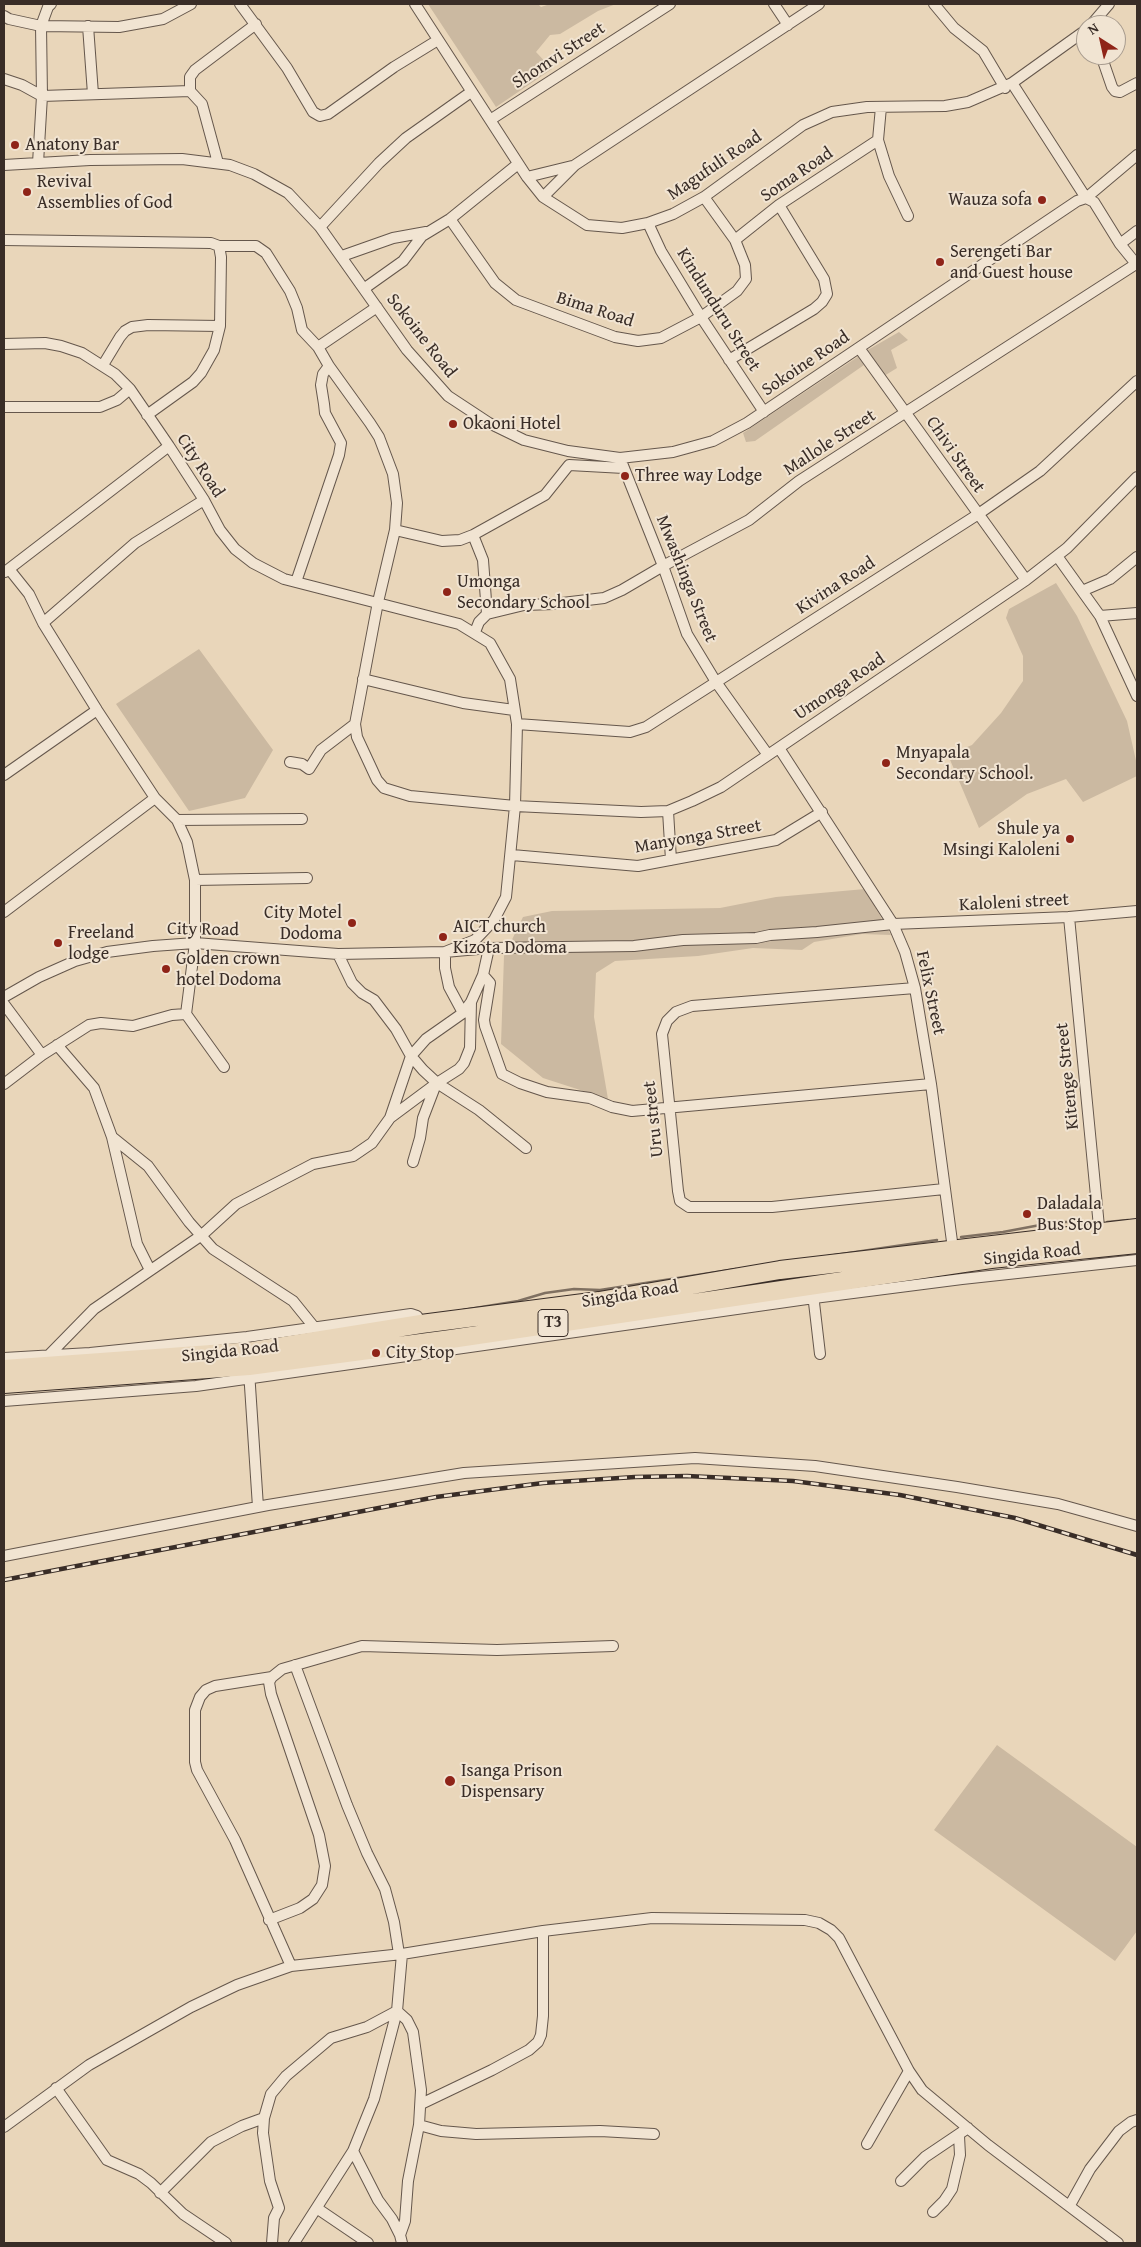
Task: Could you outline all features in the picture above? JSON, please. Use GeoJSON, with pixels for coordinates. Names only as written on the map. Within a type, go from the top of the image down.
{"type":"FeatureCollection","features":[{"type":"Feature","properties":{"kind":"highway","name":"Singida Road"},"geometry":{"type":"LineString","coordinates":[[4,1384],[249,1372],[451,1339],[813,1292],[1101,1240],[1137,1228]]}},
{"type":"Feature","properties":{"kind":"highway","name":"Singida Road"},"geometry":{"type":"LineString","coordinates":[[4,1370],[253,1351],[421,1324],[599,1301],[780,1270],[953,1249],[1101,1240],[1137,1244]]}},
{"type":"Feature","properties":{"kind":"street"},"geometry":{"type":"LineString","coordinates":[[38,163],[42,96],[41,26],[51,4]]}},
{"type":"Feature","properties":{"kind":"street"},"geometry":{"type":"LineString","coordinates":[[4,16],[8,19],[41,26],[119,27],[163,19],[191,4]]}},
{"type":"Feature","properties":{"kind":"street"},"geometry":{"type":"LineString","coordinates":[[240,4],[288,68],[313,112],[320,116],[328,114],[394,67],[438,40]]}},
{"type":"Feature","properties":{"kind":"street","name":"Magufuli Road"},"geometry":{"type":"LineString","coordinates":[[415,4],[518,164],[543,197],[588,225],[622,228],[648,223],[673,214],[704,197],[803,125],[832,112],[880,107],[944,106],[968,102],[1009,85],[1076,39]]}},
{"type":"Feature","properties":{"kind":"street"},"geometry":{"type":"LineString","coordinates":[[774,4],[788,25]]}},
{"type":"Feature","properties":{"kind":"street"},"geometry":{"type":"LineString","coordinates":[[543,197],[575,165],[819,4]]}},
{"type":"Feature","properties":{"kind":"street"},"geometry":{"type":"LineString","coordinates":[[934,4],[954,28],[983,51],[1009,85],[1086,198],[1094,202],[1120,244],[1137,264]]}},
{"type":"Feature","properties":{"kind":"street","name":"Magufuli Road"},"geometry":{"type":"LineString","coordinates":[[1100,15],[1109,4]]}},
{"type":"Feature","properties":{"kind":"street","name":"Shomvi Street"},"geometry":{"type":"LineString","coordinates":[[490,120],[666,5]]}},
{"type":"Feature","properties":{"kind":"street"},"geometry":{"type":"LineString","coordinates":[[218,163],[202,104],[190,91],[190,77],[195,70],[256,24]]}},
{"type":"Feature","properties":{"kind":"street"},"geometry":{"type":"LineString","coordinates":[[88,26],[92,94]]}},
{"type":"Feature","properties":{"kind":"street"},"geometry":{"type":"LineString","coordinates":[[1104,65],[1115,91],[1120,92],[1137,83]]}},
{"type":"Feature","properties":{"kind":"street"},"geometry":{"type":"LineString","coordinates":[[4,78],[42,96],[190,91]]}},
{"type":"Feature","properties":{"kind":"street"},"geometry":{"type":"LineString","coordinates":[[320,227],[379,163],[406,138],[472,92]]}},
{"type":"Feature","properties":{"kind":"street"},"geometry":{"type":"LineString","coordinates":[[880,107],[878,140],[889,176],[908,216]]}},
{"type":"Feature","properties":{"kind":"street","name":"Soma Road"},"geometry":{"type":"LineString","coordinates":[[735,240],[779,205],[878,140]]}},
{"type":"Feature","properties":{"kind":"street","name":"Sokoine Road"},"geometry":{"type":"LineString","coordinates":[[4,165],[90,160],[182,159],[218,163],[254,174],[288,193],[320,227],[365,288],[407,350],[448,396],[489,423],[524,440],[556,449],[620,458],[672,452],[713,441],[764,412],[1078,200],[1086,198],[1137,155]]}},
{"type":"Feature","properties":{"kind":"street"},"geometry":{"type":"LineString","coordinates":[[365,288],[402,261],[413,245],[429,232],[450,219],[518,164]]}},
{"type":"Feature","properties":{"kind":"street"},"geometry":{"type":"LineString","coordinates":[[527,177],[558,171],[575,165]]}},
{"type":"Feature","properties":{"kind":"street","name":"Bima Road"},"geometry":{"type":"LineString","coordinates":[[450,219],[495,283],[516,300],[615,337],[638,341],[661,338],[701,317],[737,291],[746,279],[745,265],[735,240],[704,197]]}},
{"type":"Feature","properties":{"kind":"street"},"geometry":{"type":"LineString","coordinates":[[729,360],[814,309],[827,294],[824,279],[779,205]]}},
{"type":"Feature","properties":{"kind":"street","name":"Kindunduru Street"},"geometry":{"type":"LineString","coordinates":[[648,223],[661,251],[701,317],[764,412]]}},
{"type":"Feature","properties":{"kind":"street"},"geometry":{"type":"LineString","coordinates":[[1120,244],[1137,231]]}},
{"type":"Feature","properties":{"kind":"street"},"geometry":{"type":"LineString","coordinates":[[342,256],[393,238],[429,232]]}},
{"type":"Feature","properties":{"kind":"street"},"geometry":{"type":"LineString","coordinates":[[4,240],[211,243],[219,246],[256,246],[266,253],[290,291],[297,308],[302,330],[318,347],[328,366],[370,423],[385,452],[393,474],[397,503],[395,530],[378,602],[363,679],[355,724],[357,737],[377,780],[384,788],[410,796],[515,806]]}},
{"type":"Feature","properties":{"kind":"street"},"geometry":{"type":"LineString","coordinates":[[147,415],[192,382],[201,373],[214,350],[220,326],[221,257],[219,246]]}},
{"type":"Feature","properties":{"kind":"street","name":"Mallole Street"},"geometry":{"type":"LineString","coordinates":[[487,614],[524,605],[554,604],[604,598],[622,590],[662,566],[749,520],[799,481],[1137,264]]}},
{"type":"Feature","properties":{"kind":"street"},"geometry":{"type":"LineString","coordinates":[[318,347],[378,307]]}},
{"type":"Feature","properties":{"kind":"street"},"geometry":{"type":"LineString","coordinates":[[103,364],[120,337],[132,327],[148,325],[220,326]]}},
{"type":"Feature","properties":{"kind":"street","name":"City Road"},"geometry":{"type":"LineString","coordinates":[[4,344],[45,343],[61,346],[82,353],[103,364],[130,389],[204,500],[220,530],[235,549],[271,573],[296,582],[460,624],[476,632],[490,643],[510,679],[517,724],[512,855],[506,897],[494,920],[475,940],[445,952],[338,954],[195,944],[153,946],[107,952],[75,961],[39,977],[4,997]]}},
{"type":"Feature","properties":{"kind":"street","name":"Chivi Street"},"geometry":{"type":"LineString","coordinates":[[858,348],[977,515],[1026,580]]}},
{"type":"Feature","properties":{"kind":"street"},"geometry":{"type":"LineString","coordinates":[[296,582],[340,454],[341,443],[328,419],[321,385],[328,366]]}},
{"type":"Feature","properties":{"kind":"street","name":"Kivina Road"},"geometry":{"type":"LineString","coordinates":[[517,724],[630,732],[646,727],[977,515],[1040,471],[1137,381]]}},
{"type":"Feature","properties":{"kind":"street"},"geometry":{"type":"LineString","coordinates":[[4,407],[100,407],[117,400],[130,389]]}},
{"type":"Feature","properties":{"kind":"street"},"geometry":{"type":"LineString","coordinates":[[169,446],[6,571],[29,594],[43,623],[96,710],[156,798],[177,820],[187,842],[195,880],[195,944],[186,1014],[224,1067]]}},
{"type":"Feature","properties":{"kind":"street","name":"Mwashinga Street"},"geometry":{"type":"LineString","coordinates":[[620,458],[687,634],[716,682],[768,754]]}},
{"type":"Feature","properties":{"kind":"street"},"geometry":{"type":"LineString","coordinates":[[395,530],[442,541],[460,540],[473,535],[545,496],[560,479],[564,468],[569,465],[624,468]]}},
{"type":"Feature","properties":{"kind":"street","name":"Umonga Road"},"geometry":{"type":"LineString","coordinates":[[515,806],[642,812],[668,811],[721,787],[1026,580],[1057,556],[1137,478]]}},
{"type":"Feature","properties":{"kind":"street"},"geometry":{"type":"LineString","coordinates":[[43,623],[135,543],[204,500]]}},
{"type":"Feature","properties":{"kind":"street"},"geometry":{"type":"LineString","coordinates":[[473,535],[483,560],[487,614],[480,622],[476,632]]}},
{"type":"Feature","properties":{"kind":"street"},"geometry":{"type":"LineString","coordinates":[[1057,556],[1100,616],[1137,696]]}},
{"type":"Feature","properties":{"kind":"street"},"geometry":{"type":"LineString","coordinates":[[1082,592],[1110,579],[1137,557]]}},
{"type":"Feature","properties":{"kind":"street"},"geometry":{"type":"LineString","coordinates":[[1100,616],[1137,613]]}},
{"type":"Feature","properties":{"kind":"street"},"geometry":{"type":"LineString","coordinates":[[363,679],[463,703],[514,710]]}},
{"type":"Feature","properties":{"kind":"street"},"geometry":{"type":"LineString","coordinates":[[4,775],[96,710]]}},
{"type":"Feature","properties":{"kind":"street"},"geometry":{"type":"LineString","coordinates":[[290,762],[302,764],[309,769],[322,750],[355,724]]}},
{"type":"Feature","properties":{"kind":"street","name":"Felix Street"},"geometry":{"type":"LineString","coordinates":[[779,748],[893,924],[906,952],[915,988],[931,1084],[953,1249]]}},
{"type":"Feature","properties":{"kind":"street"},"geometry":{"type":"LineString","coordinates":[[4,912],[156,798]]}},
{"type":"Feature","properties":{"kind":"street"},"geometry":{"type":"LineString","coordinates":[[668,811],[671,860]]}},
{"type":"Feature","properties":{"kind":"street","name":"Manyonga Street"},"geometry":{"type":"LineString","coordinates":[[512,855],[638,866],[776,840],[822,812]]}},
{"type":"Feature","properties":{"kind":"street"},"geometry":{"type":"LineString","coordinates":[[177,820],[302,819]]}},
{"type":"Feature","properties":{"kind":"street"},"geometry":{"type":"LineString","coordinates":[[195,880],[307,878]]}},
{"type":"Feature","properties":{"kind":"street","name":"Kaloleni street"},"geometry":{"type":"LineString","coordinates":[[445,952],[489,948],[634,946],[683,940],[756,938],[770,934],[816,932],[893,924],[1069,917],[1137,911]]}},
{"type":"Feature","properties":{"kind":"street","name":"Kitenge Street"},"geometry":{"type":"LineString","coordinates":[[1069,917],[1101,1240]]}},
{"type":"Feature","properties":{"kind":"street"},"geometry":{"type":"LineString","coordinates":[[49,1355],[94,1309],[202,1235],[236,1204],[313,1164],[353,1156],[372,1143],[390,1118],[411,1056],[426,1039],[463,1013],[471,1002],[483,975],[489,948]]}},
{"type":"Feature","properties":{"kind":"street"},"geometry":{"type":"LineString","coordinates":[[445,952],[447,980],[463,1013]]}},
{"type":"Feature","properties":{"kind":"street"},"geometry":{"type":"LineString","coordinates":[[338,954],[352,983],[362,993],[374,1000],[396,1029],[411,1056],[437,1083],[479,1110],[526,1148]]}},
{"type":"Feature","properties":{"kind":"street"},"geometry":{"type":"LineString","coordinates":[[483,975],[490,983],[484,1020],[502,1074],[520,1083],[547,1092],[590,1098],[612,1107],[632,1111],[931,1084]]}},
{"type":"Feature","properties":{"kind":"street","name":"Uru street"},"geometry":{"type":"LineString","coordinates":[[915,988],[692,1006],[676,1012],[667,1021],[662,1034],[678,1191],[680,1200],[689,1208],[772,1207],[944,1189]]}},
{"type":"Feature","properties":{"kind":"street"},"geometry":{"type":"LineString","coordinates":[[390,1118],[459,1069],[467,1058],[470,1043],[471,1002]]}},
{"type":"Feature","properties":{"kind":"street"},"geometry":{"type":"LineString","coordinates":[[4,1004],[42,1055]]}},
{"type":"Feature","properties":{"kind":"street"},"geometry":{"type":"LineString","coordinates":[[4,1084],[42,1055],[84,1027],[95,1023],[133,1026],[172,1015],[186,1014]]}},
{"type":"Feature","properties":{"kind":"street"},"geometry":{"type":"LineString","coordinates":[[57,1045],[94,1088],[112,1137],[137,1244],[150,1270]]}},
{"type":"Feature","properties":{"kind":"street"},"geometry":{"type":"LineString","coordinates":[[413,1162],[424,1118],[437,1083]]}},
{"type":"Feature","properties":{"kind":"street"},"geometry":{"type":"LineString","coordinates":[[112,1137],[148,1166],[182,1215],[213,1249],[293,1301],[314,1327]]}},
{"type":"Feature","properties":{"kind":"street"},"geometry":{"type":"LineString","coordinates":[[820,1354],[813,1292],[962,1279],[1137,1260]]}},
{"type":"Feature","properties":{"kind":"street"},"geometry":{"type":"LineString","coordinates":[[4,1358],[247,1337],[411,1314],[417,1316],[421,1324]]}},
{"type":"Feature","properties":{"kind":"street"},"geometry":{"type":"LineString","coordinates":[[4,1401],[186,1387],[249,1372],[258,1507]]}},
{"type":"Feature","properties":{"kind":"street"},"geometry":{"type":"LineString","coordinates":[[4,1556],[258,1507],[464,1473],[695,1458],[815,1466],[965,1488],[1058,1504],[1137,1526]]}},
{"type":"Feature","properties":{"kind":"street"},"geometry":{"type":"LineString","coordinates":[[269,1920],[300,1908],[313,1899],[322,1885],[325,1866],[318,1835],[271,1694],[269,1682],[282,1669],[362,1646],[497,1650],[614,1646]]}},
{"type":"Feature","properties":{"kind":"street"},"geometry":{"type":"LineString","coordinates":[[294,2243],[318,2209],[354,2151],[374,2100],[397,2011],[400,1954],[385,1889],[350,1813],[295,1666]]}},
{"type":"Feature","properties":{"kind":"street"},"geometry":{"type":"LineString","coordinates":[[272,1677],[215,1686],[206,1690],[200,1697],[195,1710],[196,1766],[235,1840],[291,1966]]}},
{"type":"Feature","properties":{"kind":"street"},"geometry":{"type":"LineString","coordinates":[[4,2127],[89,2065],[191,2007],[238,1985],[291,1966],[400,1954],[543,1931],[652,1918],[778,1918],[819,1923],[831,1930],[839,1938],[909,2071],[922,2090],[968,2128],[1118,2243]]}},
{"type":"Feature","properties":{"kind":"street"},"geometry":{"type":"LineString","coordinates":[[421,2104],[492,2070],[529,2050],[538,2042],[543,2016],[543,1931]]}},
{"type":"Feature","properties":{"kind":"street"},"geometry":{"type":"LineString","coordinates":[[397,2011],[407,2020],[413,2032],[421,2090],[419,2125],[408,2182],[405,2221],[401,2239]]}},
{"type":"Feature","properties":{"kind":"street"},"geometry":{"type":"LineString","coordinates":[[272,2243],[274,2218],[279,2208],[274,2197],[264,2148],[264,2118],[271,2094],[277,2084],[322,2043],[343,2032],[367,2027],[397,2011]]}},
{"type":"Feature","properties":{"kind":"street"},"geometry":{"type":"LineString","coordinates":[[867,2144],[909,2071]]}},
{"type":"Feature","properties":{"kind":"street"},"geometry":{"type":"LineString","coordinates":[[56,2088],[107,2160],[139,2174],[183,2214],[226,2243]]}},
{"type":"Feature","properties":{"kind":"street"},"geometry":{"type":"LineString","coordinates":[[160,2193],[212,2142],[242,2126],[264,2118]]}},
{"type":"Feature","properties":{"kind":"street"},"geometry":{"type":"LineString","coordinates":[[1070,2205],[1090,2169],[1119,2131],[1137,2120]]}},
{"type":"Feature","properties":{"kind":"street"},"geometry":{"type":"LineString","coordinates":[[419,2125],[441,2131],[476,2134],[600,2131],[654,2134]]}},
{"type":"Feature","properties":{"kind":"street"},"geometry":{"type":"LineString","coordinates":[[901,2181],[925,2157],[959,2136],[968,2128]]}},
{"type":"Feature","properties":{"kind":"street"},"geometry":{"type":"LineString","coordinates":[[933,2212],[944,2202],[952,2189],[960,2155],[959,2136]]}},
{"type":"Feature","properties":{"kind":"street"},"geometry":{"type":"LineString","coordinates":[[354,2151],[378,2200],[401,2239]]}},
{"type":"Feature","properties":{"kind":"street"},"geometry":{"type":"LineString","coordinates":[[318,2209],[368,2243]]}},
{"type":"Feature","properties":{"kind":"shaded area"},"geometry":{"type":"Polygon","coordinates":[[[428,4],[538,4],[541,7],[550,4],[616,4],[598,11],[560,34],[550,35],[536,52],[552,69],[496,107],[428,4]]]}},
{"type":"Feature","properties":{"kind":"shaded area"},"geometry":{"type":"Polygon","coordinates":[[[899,332],[908,340],[891,350],[897,368],[884,376],[866,351],[899,332]]]}},
{"type":"Feature","properties":{"kind":"shaded area"},"geometry":{"type":"Polygon","coordinates":[[[859,356],[864,365],[755,441],[746,442],[743,433],[859,356]]]}},
{"type":"Feature","properties":{"kind":"shaded area"},"geometry":{"type":"Polygon","coordinates":[[[1056,583],[1077,616],[1127,721],[1137,765],[1137,776],[1083,802],[1066,779],[1027,794],[979,828],[948,755],[972,745],[1001,713],[1023,681],[1023,656],[1006,618],[1009,609],[1056,583]]]}},
{"type":"Feature","properties":{"kind":"shaded area"},"geometry":{"type":"Polygon","coordinates":[[[199,649],[273,750],[245,798],[189,811],[116,704],[199,649]]]}},
{"type":"Feature","properties":{"kind":"shaded area"},"geometry":{"type":"Polygon","coordinates":[[[865,889],[891,935],[862,934],[814,942],[802,950],[753,948],[698,956],[615,961],[596,973],[594,1017],[608,1099],[543,1078],[501,1044],[504,956],[523,917],[552,911],[720,908],[776,897],[865,889]]]}},
{"type":"Feature","properties":{"kind":"shaded area"},"geometry":{"type":"Polygon","coordinates":[[[997,1745],[1137,1847],[1137,1931],[1115,1961],[934,1830],[997,1745]]]}},
{"type":"Feature","properties":{"kind":"waterway"},"geometry":{"type":"LineString","coordinates":[[1107,1222],[1128,1220]]}},
{"type":"Feature","properties":{"kind":"waterway"},"geometry":{"type":"LineString","coordinates":[[961,1237],[1003,1232],[1056,1222],[1090,1222]]}},
{"type":"Feature","properties":{"kind":"waterway"},"geometry":{"type":"LineString","coordinates":[[828,1256],[937,1240]]}},
{"type":"Feature","properties":{"kind":"waterway"},"geometry":{"type":"LineString","coordinates":[[1091,1258],[1137,1253]]}},
{"type":"Feature","properties":{"kind":"waterway"},"geometry":{"type":"LineString","coordinates":[[463,1310],[518,1301],[545,1293],[574,1289],[600,1290],[736,1269]]}},
{"type":"Feature","properties":{"kind":"railway"},"geometry":{"type":"LineString","coordinates":[[4,1580],[436,1497],[543,1483],[635,1477],[687,1476],[793,1481],[900,1495],[1015,1518],[1137,1555]]}},
{"type":"Feature","properties":{"kind":"place","name":"Anatony Bar"},"geometry":{"type":"Point","coordinates":[15,145]}},
{"type":"Feature","properties":{"kind":"place","name":"Revival Assemblies of God"},"geometry":{"type":"Point","coordinates":[27,192]}},
{"type":"Feature","properties":{"kind":"place","name":"Wauza sofa"},"geometry":{"type":"Point","coordinates":[1042,200]}},
{"type":"Feature","properties":{"kind":"place","name":"Serengeti Bar and Guest house"},"geometry":{"type":"Point","coordinates":[940,262]}},
{"type":"Feature","properties":{"kind":"place","name":"Okaoni Hotel"},"geometry":{"type":"Point","coordinates":[453,424]}},
{"type":"Feature","properties":{"kind":"place","name":"Three way Lodge"},"geometry":{"type":"Point","coordinates":[625,476]}},
{"type":"Feature","properties":{"kind":"place","name":"Umonga Secondary School"},"geometry":{"type":"Point","coordinates":[447,592]}},
{"type":"Feature","properties":{"kind":"place","name":"Mnyapala Secondary School."},"geometry":{"type":"Point","coordinates":[886,763]}},
{"type":"Feature","properties":{"kind":"place","name":"Shule ya Msingi Kaloleni"},"geometry":{"type":"Point","coordinates":[1070,839]}},
{"type":"Feature","properties":{"kind":"place","name":"City Motel Dodoma"},"geometry":{"type":"Point","coordinates":[352,923]}},
{"type":"Feature","properties":{"kind":"place","name":"AICT church Kizota Dodoma"},"geometry":{"type":"Point","coordinates":[443,937]}},
{"type":"Feature","properties":{"kind":"place","name":"Freeland lodge"},"geometry":{"type":"Point","coordinates":[58,943]}},
{"type":"Feature","properties":{"kind":"place","name":"Golden crown hotel Dodoma"},"geometry":{"type":"Point","coordinates":[166,969]}},
{"type":"Feature","properties":{"kind":"place","name":"Daladala Bus Stop"},"geometry":{"type":"Point","coordinates":[1027,1214]}},
{"type":"Feature","properties":{"kind":"place","name":"City Stop"},"geometry":{"type":"Point","coordinates":[376,1353]}},
{"type":"Feature","properties":{"kind":"place","name":"Isanga Prison Dispensary"},"geometry":{"type":"Point","coordinates":[450,1781]}}]}
